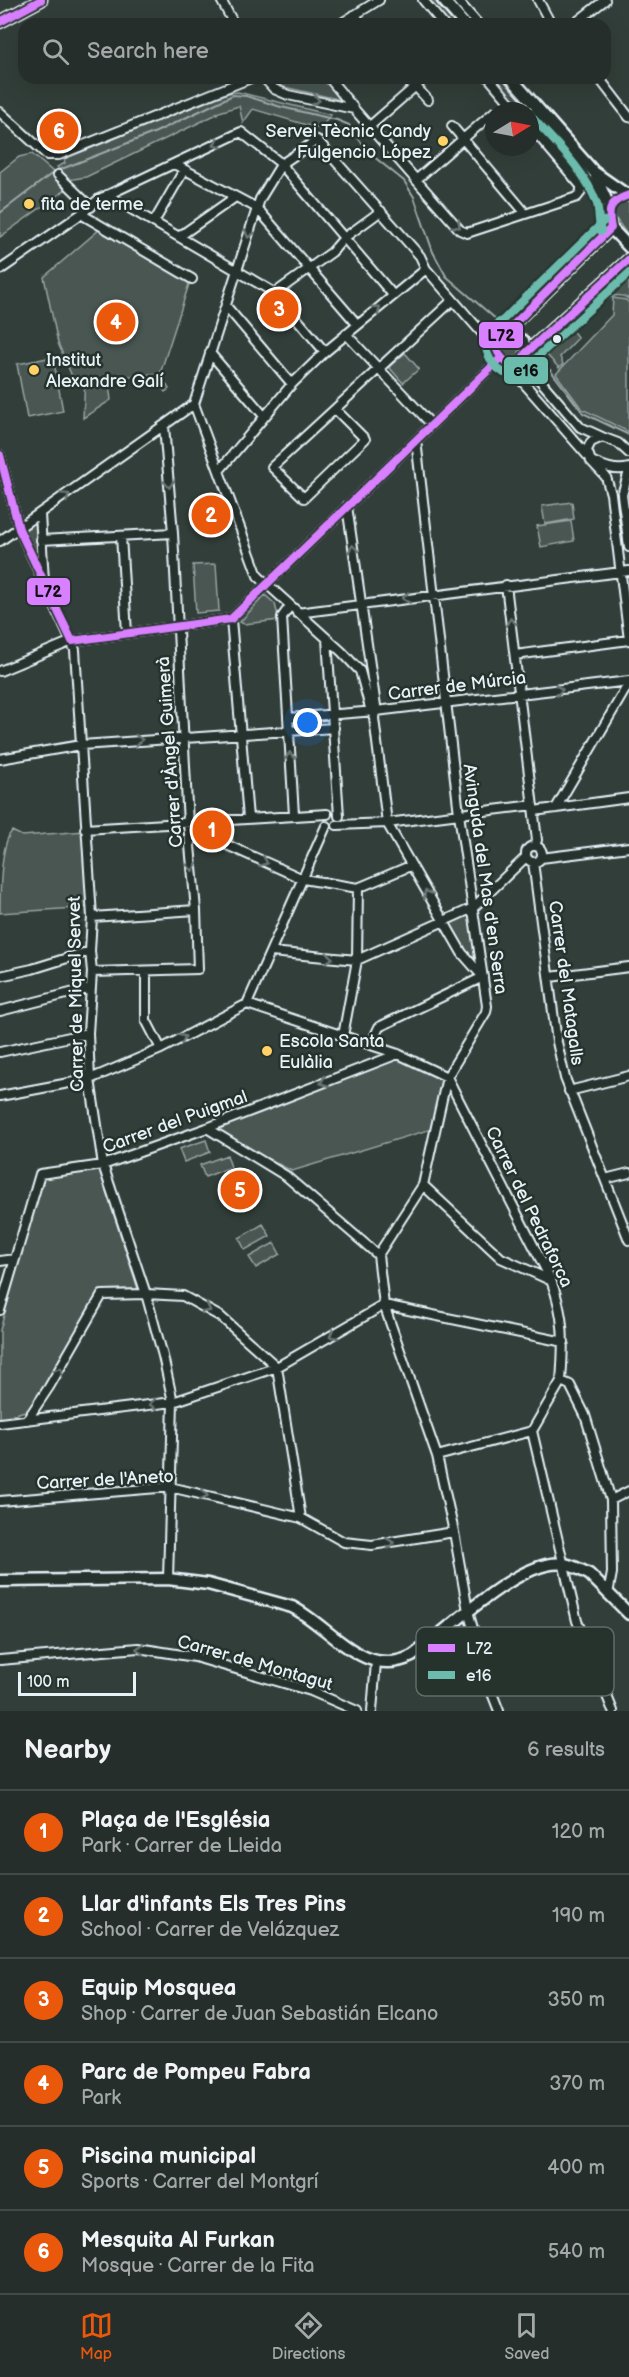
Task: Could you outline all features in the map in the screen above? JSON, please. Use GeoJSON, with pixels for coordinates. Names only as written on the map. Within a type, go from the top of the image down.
{"type":"FeatureCollection","features":[{"type":"Feature","properties":{"kind":"street"},"geometry":{"type":"LineString","coordinates":[[0,22],[41,0]]}},
{"type":"Feature","properties":{"kind":"street"},"geometry":{"type":"LineString","coordinates":[[221,0],[231,18]]}},
{"type":"Feature","properties":{"kind":"street"},"geometry":{"type":"LineString","coordinates":[[349,18],[379,0]]}},
{"type":"Feature","properties":{"kind":"street"},"geometry":{"type":"LineString","coordinates":[[423,0],[438,18]]}},
{"type":"Feature","properties":{"kind":"street"},"geometry":{"type":"LineString","coordinates":[[443,0],[459,18]]}},
{"type":"Feature","properties":{"kind":"street"},"geometry":{"type":"LineString","coordinates":[[457,0],[473,18]]}},
{"type":"Feature","properties":{"kind":"street"},"geometry":{"type":"LineString","coordinates":[[538,0],[548,18]]}},
{"type":"Feature","properties":{"kind":"street"},"geometry":{"type":"LineString","coordinates":[[582,18],[605,0]]}},
{"type":"Feature","properties":{"kind":"street"},"geometry":{"type":"LineString","coordinates":[[354,15],[357,18]]}},
{"type":"Feature","properties":{"kind":"street"},"geometry":{"type":"LineString","coordinates":[[0,112],[47,155],[58,155],[236,84]]}},
{"type":"Feature","properties":{"kind":"street"},"geometry":{"type":"LineString","coordinates":[[269,84],[274,89],[288,95],[354,108]]}},
{"type":"Feature","properties":{"kind":"street"},"geometry":{"type":"LineString","coordinates":[[334,84],[460,230],[467,233],[576,197],[581,192],[581,186],[539,137]]}},
{"type":"Feature","properties":{"kind":"street"},"geometry":{"type":"LineString","coordinates":[[370,126],[418,84]]}},
{"type":"Feature","properties":{"kind":"street"},"geometry":{"type":"LineString","coordinates":[[494,84],[510,102]]}},
{"type":"Feature","properties":{"kind":"street"},"geometry":{"type":"LineString","coordinates":[[516,84],[594,172],[628,195]]}},
{"type":"Feature","properties":{"kind":"street"},"geometry":{"type":"LineString","coordinates":[[521,84],[523,92]]}},
{"type":"Feature","properties":{"kind":"street"},"geometry":{"type":"LineString","coordinates":[[604,84],[629,117]]}},
{"type":"Feature","properties":{"kind":"street"},"geometry":{"type":"LineString","coordinates":[[416,86],[428,100]]}},
{"type":"Feature","properties":{"kind":"street"},"geometry":{"type":"LineString","coordinates":[[416,180],[485,120]]}},
{"type":"Feature","properties":{"kind":"street"},"geometry":{"type":"LineString","coordinates":[[452,126],[522,209]]}},
{"type":"Feature","properties":{"kind":"street"},"geometry":{"type":"LineString","coordinates":[[0,270],[107,195],[241,132],[283,164],[393,295]]}},
{"type":"Feature","properties":{"kind":"street"},"geometry":{"type":"LineString","coordinates":[[0,541],[194,404],[260,199],[283,164],[317,140],[381,211],[421,258],[426,269],[501,358],[512,365],[514,372],[606,477],[625,572],[629,640],[515,655]]}},
{"type":"Feature","properties":{"kind":"street"},"geometry":{"type":"LineString","coordinates":[[174,164],[234,198],[257,208],[357,324]]}},
{"type":"Feature","properties":{"kind":"street"},"geometry":{"type":"LineString","coordinates":[[154,222],[184,170]]}},
{"type":"Feature","properties":{"kind":"street"},"geometry":{"type":"LineString","coordinates":[[594,172],[609,206]]}},
{"type":"Feature","properties":{"kind":"street"},"geometry":{"type":"LineString","coordinates":[[58,175],[91,207]]}},
{"type":"Feature","properties":{"kind":"street"},"geometry":{"type":"LineString","coordinates":[[107,195],[275,293],[325,352]]}},
{"type":"Feature","properties":{"kind":"street"},"geometry":{"type":"LineString","coordinates":[[628,195],[609,206],[607,214],[611,228],[629,247]]}},
{"type":"Feature","properties":{"kind":"street"},"geometry":{"type":"LineString","coordinates":[[180,236],[234,198]]}},
{"type":"Feature","properties":{"kind":"street"},"geometry":{"type":"LineString","coordinates":[[275,293],[332,252],[344,238],[381,211]]}},
{"type":"Feature","properties":{"kind":"street"},"geometry":{"type":"LineString","coordinates":[[81,214],[192,279]]}},
{"type":"Feature","properties":{"kind":"street"},"geometry":{"type":"LineString","coordinates":[[496,350],[496,342],[502,334],[611,228]]}},
{"type":"Feature","properties":{"kind":"street"},"geometry":{"type":"LineString","coordinates":[[512,365],[519,363],[629,259]]}},
{"type":"Feature","properties":{"kind":"street"},"geometry":{"type":"LineString","coordinates":[[219,471],[292,384],[357,324],[426,269]]}},
{"type":"Feature","properties":{"kind":"street"},"geometry":{"type":"LineString","coordinates":[[335,409],[364,439],[304,498],[272,467],[453,300]]}},
{"type":"Feature","properties":{"kind":"street"},"geometry":{"type":"LineString","coordinates":[[226,306],[292,384]]}},
{"type":"Feature","properties":{"kind":"street"},"geometry":{"type":"LineString","coordinates":[[477,327],[486,335],[513,333],[524,340],[532,371],[580,427],[618,443],[629,453]]}},
{"type":"Feature","properties":{"kind":"street"},"geometry":{"type":"LineString","coordinates":[[346,334],[432,425]]}},
{"type":"Feature","properties":{"kind":"street"},"geometry":{"type":"LineString","coordinates":[[210,353],[264,416]]}},
{"type":"Feature","properties":{"kind":"street"},"geometry":{"type":"LineString","coordinates":[[0,671],[72,641],[231,619],[501,358]]}},
{"type":"Feature","properties":{"kind":"street"},"geometry":{"type":"LineString","coordinates":[[194,404],[258,576],[360,671],[370,708],[376,711]]}},
{"type":"Feature","properties":{"kind":"street","name":"Carrer d'Àngel Guimerà"},"geometry":{"type":"LineString","coordinates":[[146,971],[198,969],[173,533],[164,426]]}},
{"type":"Feature","properties":{"kind":"street"},"geometry":{"type":"LineString","coordinates":[[602,437],[591,441],[586,450],[589,458],[612,468],[628,470],[622,495],[629,547]]}},
{"type":"Feature","properties":{"kind":"street","name":"Avinguda del Mas d'en Serra"},"geometry":{"type":"LineString","coordinates":[[378,1255],[423,1185],[447,1077],[486,1011],[459,814],[416,440]]}},
{"type":"Feature","properties":{"kind":"street","name":"Carrer de Miquel Servet"},"geometry":{"type":"LineString","coordinates":[[0,455],[19,529],[75,650],[92,917],[90,951],[92,972],[88,1033],[90,1079],[103,1165],[146,1294],[173,1402],[168,1579]]}},
{"type":"Feature","properties":{"kind":"street"},"geometry":{"type":"LineString","coordinates":[[347,506],[376,711],[374,718],[387,823],[462,953],[483,977],[379,1027],[371,1044]]}},
{"type":"Feature","properties":{"kind":"street","name":"Carrer de Miquel Servet"},"geometry":{"type":"LineString","coordinates":[[40,514],[45,586]]}},
{"type":"Feature","properties":{"kind":"street"},"geometry":{"type":"LineString","coordinates":[[41,540],[173,533]]}},
{"type":"Feature","properties":{"kind":"street"},"geometry":{"type":"LineString","coordinates":[[121,536],[127,633]]}},
{"type":"Feature","properties":{"kind":"street"},"geometry":{"type":"LineString","coordinates":[[297,613],[506,585],[625,572]]}},
{"type":"Feature","properties":{"kind":"street"},"geometry":{"type":"LineString","coordinates":[[506,585],[534,808],[537,840],[535,846],[527,849],[533,859]]}},
{"type":"Feature","properties":{"kind":"street"},"geometry":{"type":"LineString","coordinates":[[290,606],[282,617],[294,815]]}},
{"type":"Feature","properties":{"kind":"street"},"geometry":{"type":"LineString","coordinates":[[231,619],[248,818]]}},
{"type":"Feature","properties":{"kind":"street"},"geometry":{"type":"LineString","coordinates":[[327,639],[334,714],[339,816],[337,825]]}},
{"type":"Feature","properties":{"kind":"street"},"geometry":{"type":"LineString","coordinates":[[556,808],[629,682]]}},
{"type":"Feature","properties":{"kind":"street","name":"Carrer de Múrcia"},"geometry":{"type":"LineString","coordinates":[[288,718],[376,711],[629,682]]}},
{"type":"Feature","properties":{"kind":"street"},"geometry":{"type":"LineString","coordinates":[[0,759],[81,745],[184,736],[334,728]]}},
{"type":"Feature","properties":{"kind":"street"},"geometry":{"type":"LineString","coordinates":[[326,826],[556,808],[629,798]]}},
{"type":"Feature","properties":{"kind":"street"},"geometry":{"type":"LineString","coordinates":[[85,829],[333,813],[339,816]]}},
{"type":"Feature","properties":{"kind":"street"},"geometry":{"type":"LineString","coordinates":[[0,1096],[90,1079],[161,1049],[247,1004],[326,826],[324,818],[327,814]]}},
{"type":"Feature","properties":{"kind":"street"},"geometry":{"type":"LineString","coordinates":[[190,839],[209,837],[303,879],[358,888],[411,866]]}},
{"type":"Feature","properties":{"kind":"street","name":"Carrer del Matagalls"},"geometry":{"type":"LineString","coordinates":[[535,846],[540,850],[533,859],[557,1042],[570,1091],[629,1240]]}},
{"type":"Feature","properties":{"kind":"street"},"geometry":{"type":"LineString","coordinates":[[271,952],[357,960],[473,908],[533,859],[629,847]]}},
{"type":"Feature","properties":{"kind":"street"},"geometry":{"type":"LineString","coordinates":[[342,1036],[357,960],[358,888]]}},
{"type":"Feature","properties":{"kind":"street"},"geometry":{"type":"LineString","coordinates":[[92,917],[196,910]]}},
{"type":"Feature","properties":{"kind":"street"},"geometry":{"type":"LineString","coordinates":[[0,976],[32,969],[90,951]]}},
{"type":"Feature","properties":{"kind":"street"},"geometry":{"type":"LineString","coordinates":[[550,976],[629,967]]}},
{"type":"Feature","properties":{"kind":"street"},"geometry":{"type":"LineString","coordinates":[[92,972],[146,971],[146,1020],[161,1049]]}},
{"type":"Feature","properties":{"kind":"street"},"geometry":{"type":"LineString","coordinates":[[0,1011],[90,988]]}},
{"type":"Feature","properties":{"kind":"street"},"geometry":{"type":"LineString","coordinates":[[247,1004],[371,1044],[447,1077]]}},
{"type":"Feature","properties":{"kind":"street"},"geometry":{"type":"LineString","coordinates":[[0,1052],[88,1033]]}},
{"type":"Feature","properties":{"kind":"street","name":"Carrer del Puigmal"},"geometry":{"type":"LineString","coordinates":[[0,1310],[40,1174],[103,1165],[207,1128],[398,1054]]}},
{"type":"Feature","properties":{"kind":"street"},"geometry":{"type":"LineString","coordinates":[[570,1091],[629,1076]]}},
{"type":"Feature","properties":{"kind":"street","name":"Carrer del Pedraforca"},"geometry":{"type":"LineString","coordinates":[[447,1077],[551,1280],[560,1303],[564,1342],[561,1381]]}},
{"type":"Feature","properties":{"kind":"street"},"geometry":{"type":"LineString","coordinates":[[207,1128],[286,1176],[378,1255],[384,1305],[437,1456],[473,1627]]}},
{"type":"Feature","properties":{"kind":"street"},"geometry":{"type":"LineString","coordinates":[[605,1179],[629,1173]]}},
{"type":"Feature","properties":{"kind":"street"},"geometry":{"type":"LineString","coordinates":[[423,1185],[501,1258],[551,1280]]}},
{"type":"Feature","properties":{"kind":"street"},"geometry":{"type":"LineString","coordinates":[[0,1261],[15,1259]]}},
{"type":"Feature","properties":{"kind":"street"},"geometry":{"type":"LineString","coordinates":[[27,1420],[49,1387],[102,1295],[183,1296],[221,1317],[277,1367],[301,1518]]}},
{"type":"Feature","properties":{"kind":"street"},"geometry":{"type":"LineString","coordinates":[[0,1423],[173,1402],[277,1367],[384,1305],[564,1342]]}},
{"type":"Feature","properties":{"kind":"street"},"geometry":{"type":"LineString","coordinates":[[579,1627],[562,1563],[532,1431],[561,1381],[570,1386],[585,1415],[610,1500],[612,1573],[608,1594]]}},
{"type":"Feature","properties":{"kind":"street"},"geometry":{"type":"LineString","coordinates":[[437,1456],[532,1431]]}},
{"type":"Feature","properties":{"kind":"street","name":"Carrer de l'Aneto"},"geometry":{"type":"LineString","coordinates":[[0,1501],[170,1487],[301,1518],[344,1542],[372,1545],[454,1532]]}},
{"type":"Feature","properties":{"kind":"street"},"geometry":{"type":"LineString","coordinates":[[610,1500],[629,1491]]}},
{"type":"Feature","properties":{"kind":"street"},"geometry":{"type":"LineString","coordinates":[[448,1627],[488,1596],[531,1570],[562,1563],[589,1574],[629,1614]]}},
{"type":"Feature","properties":{"kind":"street"},"geometry":{"type":"LineString","coordinates":[[0,1581],[168,1579],[208,1584],[292,1607],[357,1654],[376,1662],[397,1661],[416,1653]]}},
{"type":"Feature","properties":{"kind":"street","name":"Carrer de Montagut"},"geometry":{"type":"LineString","coordinates":[[0,1660],[138,1648],[195,1657],[311,1691],[357,1711]]}},
{"type":"Feature","properties":{"kind":"street"},"geometry":{"type":"LineString","coordinates":[[372,1711],[376,1662]]}},
{"type":"Feature","properties":{"kind":"street"},"geometry":{"type":"LineString","coordinates":[[493,1696],[499,1711]]}},
{"type":"Feature","properties":{"kind":"street"},"geometry":{"type":"LineString","coordinates":[[608,1696],[614,1711]]}},
{"type":"Feature","properties":{"kind":"shaded area"},"geometry":{"type":"Polygon","coordinates":[[[428,0],[434,0],[450,18],[442,18],[428,0]]]}},
{"type":"Feature","properties":{"kind":"shaded area"},"geometry":{"type":"Polygon","coordinates":[[[280,84],[329,84],[342,100],[280,84]]]}},
{"type":"Feature","properties":{"kind":"shaded area"},"geometry":{"type":"Polygon","coordinates":[[[499,84],[507,84],[523,102],[516,102],[499,84]]]}},
{"type":"Feature","properties":{"kind":"shaded area"},"geometry":{"type":"Polygon","coordinates":[[[238,92],[331,115],[320,129],[253,109],[243,123],[239,106],[216,113],[86,177],[68,180],[57,167],[65,163],[64,159],[228,93],[238,92]]]}},
{"type":"Feature","properties":{"kind":"shaded area"},"geometry":{"type":"Polygon","coordinates":[[[539,120],[595,189],[592,193],[539,129],[539,120]]]}},
{"type":"Feature","properties":{"kind":"shaded area"},"geometry":{"type":"Polygon","coordinates":[[[32,154],[52,171],[65,190],[0,237],[0,172],[19,157],[32,154]]]}},
{"type":"Feature","properties":{"kind":"shaded area"},"geometry":{"type":"Polygon","coordinates":[[[625,198],[629,198],[629,237],[613,215],[616,205],[625,198]]]}},
{"type":"Feature","properties":{"kind":"shaded area"},"geometry":{"type":"Polygon","coordinates":[[[100,229],[190,281],[160,374],[169,389],[165,392],[153,374],[108,378],[111,400],[83,418],[85,380],[74,381],[58,343],[44,277],[100,229]]]}},
{"type":"Feature","properties":{"kind":"shaded area"},"geometry":{"type":"Polygon","coordinates":[[[629,272],[629,299],[618,295],[601,304],[596,301],[624,273],[629,272]]]}},
{"type":"Feature","properties":{"kind":"shaded area"},"geometry":{"type":"Polygon","coordinates":[[[613,298],[626,300],[629,303],[629,432],[582,409],[556,374],[612,315],[613,298]]]}},
{"type":"Feature","properties":{"kind":"shaded area"},"geometry":{"type":"Polygon","coordinates":[[[118,312],[126,315],[129,323],[126,331],[118,334],[110,331],[107,323],[110,315],[118,312]]]}},
{"type":"Feature","properties":{"kind":"shaded area"},"geometry":{"type":"Polygon","coordinates":[[[571,329],[578,338],[560,357],[563,364],[559,368],[547,355],[556,347],[554,344],[571,329]]]}},
{"type":"Feature","properties":{"kind":"shaded area"},"geometry":{"type":"Polygon","coordinates":[[[511,337],[520,350],[519,356],[510,359],[500,346],[504,339],[511,337]]]}},
{"type":"Feature","properties":{"kind":"shaded area"},"geometry":{"type":"Polygon","coordinates":[[[405,353],[419,369],[403,383],[389,367],[405,353]]]}},
{"type":"Feature","properties":{"kind":"shaded area"},"geometry":{"type":"Polygon","coordinates":[[[53,357],[63,411],[27,418],[17,364],[53,357]]]}},
{"type":"Feature","properties":{"kind":"shaded area"},"geometry":{"type":"Polygon","coordinates":[[[572,502],[574,519],[545,524],[542,506],[572,502]]]}},
{"type":"Feature","properties":{"kind":"shaded area"},"geometry":{"type":"Polygon","coordinates":[[[37,520],[40,563],[25,530],[37,520]]]}},
{"type":"Feature","properties":{"kind":"shaded area"},"geometry":{"type":"Polygon","coordinates":[[[571,521],[574,541],[541,547],[537,526],[571,521]]]}},
{"type":"Feature","properties":{"kind":"shaded area"},"geometry":{"type":"Polygon","coordinates":[[[216,564],[219,611],[196,613],[193,565],[216,564]]]}},
{"type":"Feature","properties":{"kind":"shaded area"},"geometry":{"type":"Polygon","coordinates":[[[265,595],[275,604],[279,620],[244,624],[240,622],[265,595]]]}},
{"type":"Feature","properties":{"kind":"shaded area"},"geometry":{"type":"Polygon","coordinates":[[[232,822],[233,844],[193,836],[192,826],[232,822]]]}},
{"type":"Feature","properties":{"kind":"shaded area"},"geometry":{"type":"Polygon","coordinates":[[[12,831],[22,836],[85,831],[91,907],[0,913],[3,857],[8,837],[12,831]]]}},
{"type":"Feature","properties":{"kind":"shaded area"},"geometry":{"type":"Polygon","coordinates":[[[473,908],[483,977],[444,921],[473,908]]]}},
{"type":"Feature","properties":{"kind":"shaded area"},"geometry":{"type":"Polygon","coordinates":[[[398,1054],[447,1077],[435,1128],[292,1171],[207,1128],[398,1054]]]}},
{"type":"Feature","properties":{"kind":"shaded area"},"geometry":{"type":"Polygon","coordinates":[[[206,1140],[210,1152],[184,1162],[179,1149],[206,1140]]]}},
{"type":"Feature","properties":{"kind":"shaded area"},"geometry":{"type":"Polygon","coordinates":[[[227,1155],[231,1167],[205,1177],[200,1165],[227,1155]]]}},
{"type":"Feature","properties":{"kind":"shaded area"},"geometry":{"type":"Polygon","coordinates":[[[95,1170],[100,1172],[138,1289],[100,1290],[31,1409],[0,1419],[0,1330],[42,1177],[95,1170]]]}},
{"type":"Feature","properties":{"kind":"shaded area"},"geometry":{"type":"Polygon","coordinates":[[[251,1178],[256,1191],[229,1202],[224,1188],[251,1178]]]}},
{"type":"Feature","properties":{"kind":"shaded area"},"geometry":{"type":"Polygon","coordinates":[[[263,1224],[270,1236],[245,1250],[239,1238],[263,1224]]]}},
{"type":"Feature","properties":{"kind":"shaded area"},"geometry":{"type":"Polygon","coordinates":[[[274,1243],[280,1254],[256,1268],[249,1257],[274,1243]]]}},
{"type":"Feature","properties":{"kind":"waterway"},"geometry":{"type":"LineString","coordinates":[[0,213],[54,172],[156,132],[233,95],[246,96],[349,125],[368,152],[404,181],[414,197],[433,252],[446,276],[505,327]]}},
{"type":"Feature","properties":{"kind":"waterway"},"geometry":{"type":"LineString","coordinates":[[532,354],[551,371],[583,413],[629,435]]}},
{"type":"Feature","properties":{"kind":"transit line","name":"L72"},"geometry":{"type":"LineString","coordinates":[[0,22],[41,0]]}},
{"type":"Feature","properties":{"kind":"transit line","name":"e16"},"geometry":{"type":"LineString","coordinates":[[539,125],[568,156],[592,191],[597,204],[601,231]]}},
{"type":"Feature","properties":{"kind":"transit line","name":"L72"},"geometry":{"type":"LineString","coordinates":[[629,195],[618,200],[611,207],[609,216],[611,228],[500,336],[496,344],[498,353],[507,363],[519,363],[526,353],[629,259]]}},
{"type":"Feature","properties":{"kind":"transit line","name":"e16"},"geometry":{"type":"LineString","coordinates":[[604,221],[503,320],[491,328],[486,340],[490,359],[504,373],[525,372],[534,360],[629,273]]}},
{"type":"Feature","properties":{"kind":"transit line","name":"L72"},"geometry":{"type":"LineString","coordinates":[[231,619],[501,358]]}},
{"type":"Feature","properties":{"kind":"transit line","name":"L72"},"geometry":{"type":"LineString","coordinates":[[0,455],[19,529],[72,641]]}},
{"type":"Feature","properties":{"kind":"transit line","name":"L72"},"geometry":{"type":"LineString","coordinates":[[72,641],[231,619]]}},
{"type":"Feature","properties":{"kind":"place","name":"Mesquita Al Furkan"},"geometry":{"type":"Point","coordinates":[59,131]}},
{"type":"Feature","properties":{"kind":"place","name":"Servei Tècnic Candy Fulgencio López"},"geometry":{"type":"Point","coordinates":[443,141]}},
{"type":"Feature","properties":{"kind":"place","name":"fita de terme"},"geometry":{"type":"Point","coordinates":[29,204]}},
{"type":"Feature","properties":{"kind":"place","name":"Equip Mosquea"},"geometry":{"type":"Point","coordinates":[279,309]}},
{"type":"Feature","properties":{"kind":"place","name":"Parc de Pompeu Fabra"},"geometry":{"type":"Point","coordinates":[116,322]}},
{"type":"Feature","properties":{"kind":"place","name":"Institut Alexandre Galí"},"geometry":{"type":"Point","coordinates":[34,370]}},
{"type":"Feature","properties":{"kind":"place","name":"Llar d'infants Els Tres Pins"},"geometry":{"type":"Point","coordinates":[211,515]}},
{"type":"Feature","properties":{"kind":"place","name":"Plaça de l'Església"},"geometry":{"type":"Point","coordinates":[212,830]}},
{"type":"Feature","properties":{"kind":"place","name":"Escola Santa Eulàlia"},"geometry":{"type":"Point","coordinates":[267,1051]}},
{"type":"Feature","properties":{"kind":"place","name":"Piscina municipal"},"geometry":{"type":"Point","coordinates":[240,1190]}}]}
